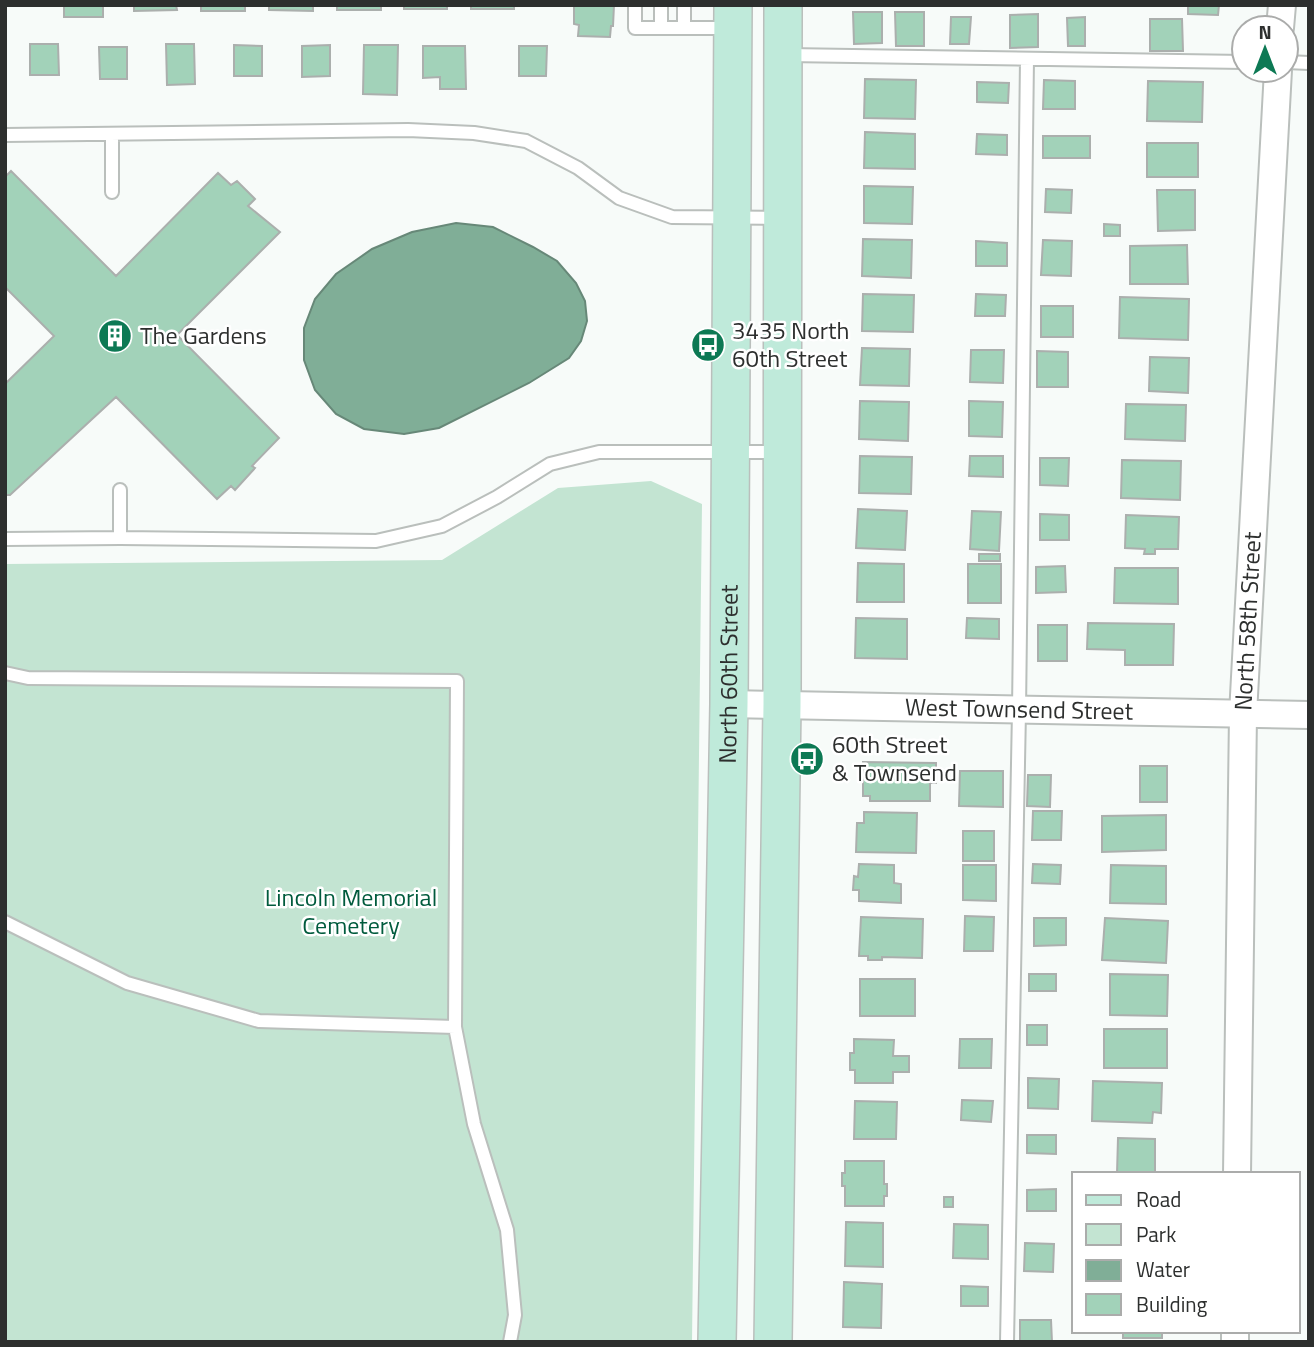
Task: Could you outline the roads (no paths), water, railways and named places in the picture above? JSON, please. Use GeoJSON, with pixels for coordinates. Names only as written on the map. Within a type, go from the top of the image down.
{"type":"FeatureCollection","features":[{"type":"Feature","properties":{"kind":"main road"},"geometry":{"type":"LineString","coordinates":[[773,1342],[782,705],[783,5]]}},
{"type":"Feature","properties":{"kind":"main road","name":"North 60th Street"},"geometry":{"type":"LineString","coordinates":[[717,1342],[729,704],[733,17]]}},
{"type":"Feature","properties":{"kind":"street","name":"North 58th Street"},"geometry":{"type":"LineString","coordinates":[[1237,1172],[1243,714],[1277,84]]}},
{"type":"Feature","properties":{"kind":"street","name":"West Townsend Street"},"geometry":{"type":"LineString","coordinates":[[729,704],[1309,715]]}},
{"type":"Feature","properties":{"kind":"lane"},"geometry":{"type":"LineString","coordinates":[[635,5],[635,28],[684,28],[733,17]]}},
{"type":"Feature","properties":{"kind":"lane"},"geometry":{"type":"LineString","coordinates":[[661,5],[661,28]]}},
{"type":"Feature","properties":{"kind":"lane"},"geometry":{"type":"LineString","coordinates":[[684,5],[684,28]]}},
{"type":"Feature","properties":{"kind":"lane"},"geometry":{"type":"LineString","coordinates":[[783,55],[1230,62]]}},
{"type":"Feature","properties":{"kind":"lane"},"geometry":{"type":"LineString","coordinates":[[1007,1342],[1019,711],[1027,59]]}},
{"type":"Feature","properties":{"kind":"lane"},"geometry":{"type":"LineString","coordinates":[[5,135],[408,130],[474,133],[526,141],[578,168],[619,198],[672,218],[783,218]]}},
{"type":"Feature","properties":{"kind":"lane"},"geometry":{"type":"LineString","coordinates":[[112,134],[112,192]]}},
{"type":"Feature","properties":{"kind":"lane"},"geometry":{"type":"LineString","coordinates":[[5,539],[376,541],[442,526],[497,497],[550,464],[599,452],[783,452]]}},
{"type":"Feature","properties":{"kind":"lane"},"geometry":{"type":"LineString","coordinates":[[120,490],[120,538]]}},
{"type":"Feature","properties":{"kind":"lane"},"geometry":{"type":"LineString","coordinates":[[5,673],[29,678],[457,681],[455,1027],[474,1124],[507,1230],[515,1315],[510,1342]]}},
{"type":"Feature","properties":{"kind":"lane"},"geometry":{"type":"LineString","coordinates":[[5,922],[127,983],[259,1021],[455,1027]]}},
{"type":"Feature","properties":{"kind":"water"},"geometry":{"type":"Polygon","coordinates":[[[456,223],[493,227],[557,261],[576,283],[585,301],[587,321],[581,341],[569,358],[529,383],[439,428],[404,434],[364,429],[336,414],[315,390],[304,360],[304,328],[315,299],[336,274],[372,249],[412,232],[456,223]]]}},
{"type":"Feature","properties":{"kind":"place","name":"The Gardens"},"geometry":{"type":"Point","coordinates":[115,336]}},
{"type":"Feature","properties":{"kind":"place","name":"3435 North 60th Street"},"geometry":{"type":"Point","coordinates":[708,345]}},
{"type":"Feature","properties":{"kind":"place","name":"60th Street & Townsend"},"geometry":{"type":"Point","coordinates":[807,759]}},
{"type":"Feature","properties":{"kind":"park label","name":"Lincoln Memorial Cemetery"},"geometry":{"type":"Point","coordinates":[351,912]}}]}
